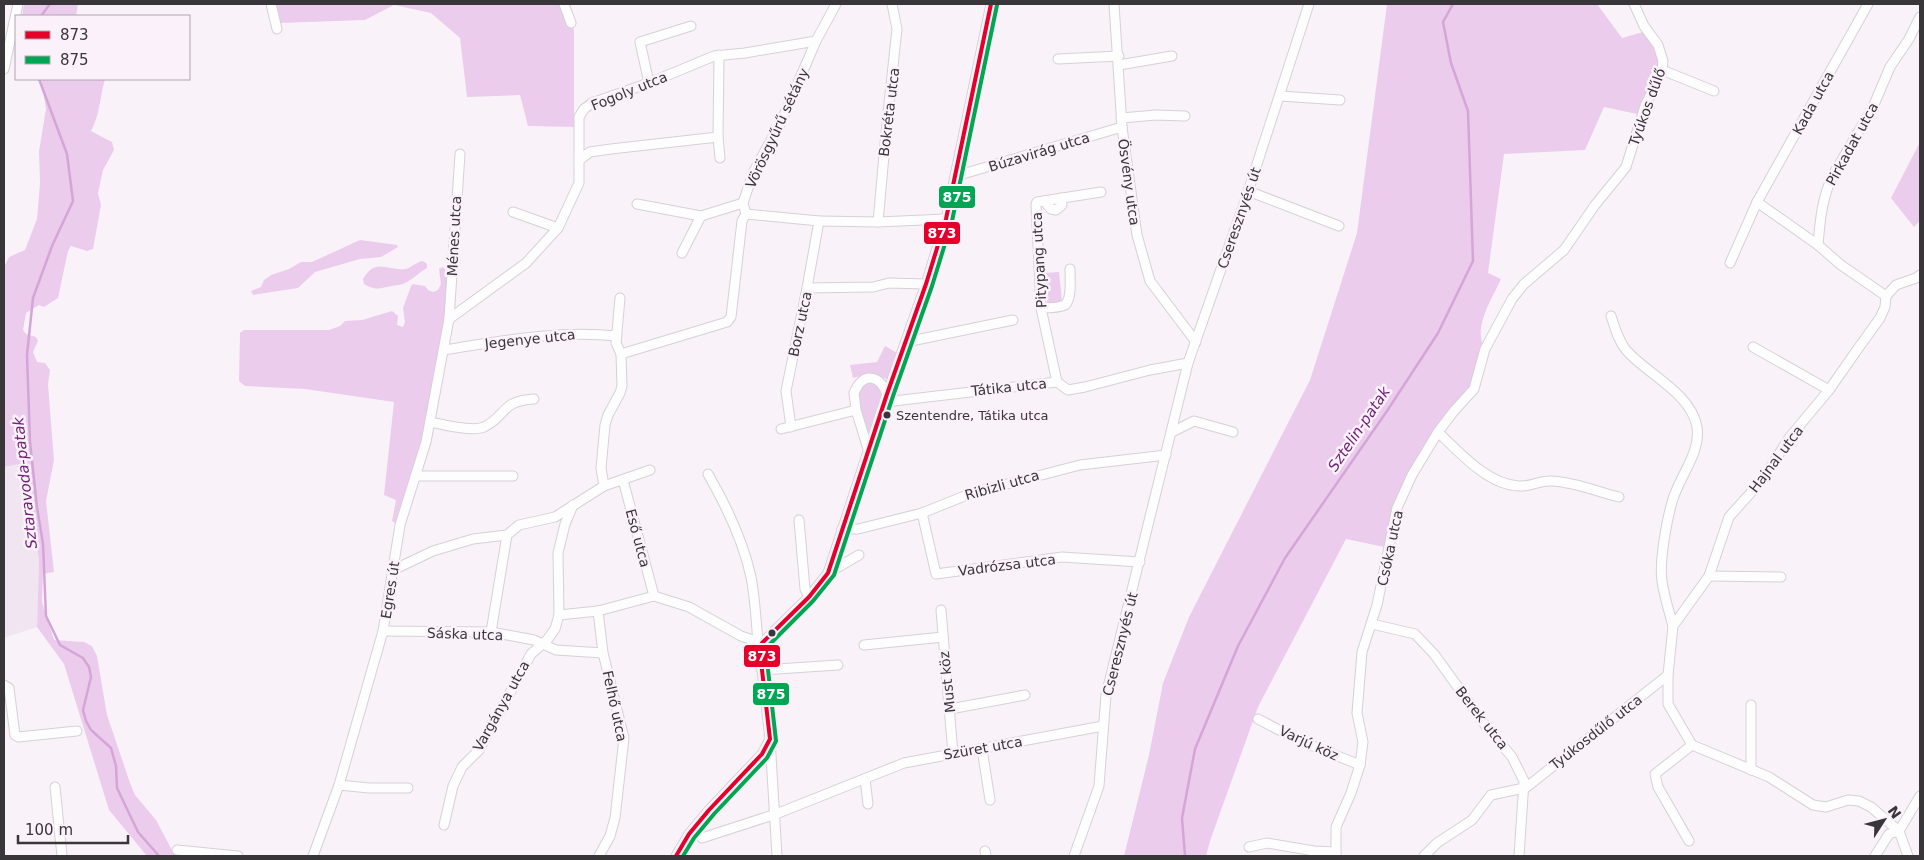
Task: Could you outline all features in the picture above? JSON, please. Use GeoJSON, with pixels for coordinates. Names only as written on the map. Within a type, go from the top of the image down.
{"type":"FeatureCollection","features":[{"type":"Feature","properties":{"kind":"street"},"geometry":{"type":"LineString","coordinates":[[271,4],[276,29]]}},
{"type":"Feature","properties":{"kind":"street"},"geometry":{"type":"LineString","coordinates":[[564,4],[571,23]]}},
{"type":"Feature","properties":{"kind":"street","name":"Vörösgyűrű sétány"},"geometry":{"type":"LineString","coordinates":[[746,214],[743,204],[753,173],[781,122],[816,41],[836,4]]}},
{"type":"Feature","properties":{"kind":"street","name":"Bokréta utca"},"geometry":{"type":"LineString","coordinates":[[878,222],[898,29],[892,4]]}},
{"type":"Feature","properties":{"kind":"street"},"geometry":{"type":"LineString","coordinates":[[760,643],[809,597],[828,573],[926,284],[946,219],[991,4]]}},
{"type":"Feature","properties":{"kind":"street","name":"Ösvény utca"},"geometry":{"type":"LineString","coordinates":[[1114,4],[1119,60],[1121,122],[1137,235],[1150,281],[1196,342]]}},
{"type":"Feature","properties":{"kind":"street","name":"Cseresznyés út"},"geometry":{"type":"LineString","coordinates":[[1074,856],[1099,786],[1102,760],[1102,726],[1106,695],[1188,363],[1248,191],[1309,4]]}},
{"type":"Feature","properties":{"kind":"street","name":"Tyúkos dűlő"},"geometry":{"type":"LineString","coordinates":[[1595,205],[1626,167],[1645,106],[1662,70],[1663,61],[1658,45],[1644,26],[1634,4]]}},
{"type":"Feature","properties":{"kind":"street","name":"Kada utca"},"geometry":{"type":"LineString","coordinates":[[1730,264],[1757,202],[1868,4]]}},
{"type":"Feature","properties":{"kind":"street","name":"Pirkadat utca"},"geometry":{"type":"LineString","coordinates":[[1818,245],[1827,186],[1873,107],[1890,66],[1909,39],[1920,17]]}},
{"type":"Feature","properties":{"kind":"street"},"geometry":{"type":"LineString","coordinates":[[4,69],[15,18]]}},
{"type":"Feature","properties":{"kind":"street"},"geometry":{"type":"LineString","coordinates":[[650,83],[640,42],[691,26]]}},
{"type":"Feature","properties":{"kind":"street","name":"Fogoly utca"},"geometry":{"type":"LineString","coordinates":[[449,319],[526,263],[558,228],[579,183],[579,117],[584,109],[592,103],[650,83],[719,55],[745,53],[816,41]]}},
{"type":"Feature","properties":{"kind":"street"},"geometry":{"type":"LineString","coordinates":[[719,55],[718,137],[720,158]]}},
{"type":"Feature","properties":{"kind":"street"},"geometry":{"type":"LineString","coordinates":[[1058,59],[1119,60],[1172,56]]}},
{"type":"Feature","properties":{"kind":"street"},"geometry":{"type":"LineString","coordinates":[[1662,70],[1714,91]]}},
{"type":"Feature","properties":{"kind":"street"},"geometry":{"type":"LineString","coordinates":[[1280,96],[1340,100]]}},
{"type":"Feature","properties":{"kind":"street","name":"Búzavirág utca"},"geometry":{"type":"LineString","coordinates":[[956,176],[1121,122],[1156,115],[1185,116]]}},
{"type":"Feature","properties":{"kind":"street"},"geometry":{"type":"LineString","coordinates":[[579,160],[590,152],[718,137]]}},
{"type":"Feature","properties":{"kind":"street","name":"Ménes utca"},"geometry":{"type":"LineString","coordinates":[[449,319],[460,154]]}},
{"type":"Feature","properties":{"kind":"street"},"geometry":{"type":"LineString","coordinates":[[1248,191],[1339,226]]}},
{"type":"Feature","properties":{"kind":"street","name":"Pitypang utca"},"geometry":{"type":"LineString","coordinates":[[1057,382],[1041,308],[1036,206],[1037,202],[1101,192]]}},
{"type":"Feature","properties":{"kind":"street"},"geometry":{"type":"LineString","coordinates":[[1757,202],[1818,245],[1841,266],[1886,296],[1896,285],[1919,280]]}},
{"type":"Feature","properties":{"kind":"street"},"geometry":{"type":"LineString","coordinates":[[636,204],[701,216],[743,204]]}},
{"type":"Feature","properties":{"kind":"street","name":"Csóka utca"},"geometry":{"type":"LineString","coordinates":[[1336,854],[1336,827],[1351,793],[1360,765],[1362,742],[1357,713],[1362,652],[1372,624],[1397,508],[1412,474],[1438,432],[1454,410],[1474,389],[1485,349],[1512,299],[1524,284],[1564,250],[1595,205]]}},
{"type":"Feature","properties":{"kind":"street"},"geometry":{"type":"LineString","coordinates":[[512,212],[558,228]]}},
{"type":"Feature","properties":{"kind":"street"},"geometry":{"type":"LineString","coordinates":[[622,354],[727,322],[731,317],[742,221],[746,214],[819,221],[878,222],[946,219]]}},
{"type":"Feature","properties":{"kind":"street"},"geometry":{"type":"LineString","coordinates":[[682,253],[701,216]]}},
{"type":"Feature","properties":{"kind":"street","name":"Borz utca"},"geometry":{"type":"LineString","coordinates":[[791,427],[786,391],[819,221]]}},
{"type":"Feature","properties":{"kind":"street"},"geometry":{"type":"LineString","coordinates":[[1041,308],[1062,306],[1066,302],[1069,296],[1070,269]]}},
{"type":"Feature","properties":{"kind":"street"},"geometry":{"type":"LineString","coordinates":[[807,288],[926,284]]}},
{"type":"Feature","properties":{"kind":"street","name":"Hajnal utca"},"geometry":{"type":"LineString","coordinates":[[1692,745],[1668,704],[1668,675],[1673,626],[1708,576],[1729,517],[1764,478],[1789,438],[1829,390],[1880,318],[1885,307],[1886,296]]}},
{"type":"Feature","properties":{"kind":"street"},"geometry":{"type":"LineString","coordinates":[[604,486],[601,468],[602,450],[608,414],[622,386],[622,354],[616,343],[620,298]]}},
{"type":"Feature","properties":{"kind":"street"},"geometry":{"type":"LineString","coordinates":[[1611,316],[1617,336],[1626,349],[1685,402],[1695,418],[1698,431],[1697,445],[1674,496],[1664,537],[1661,580],[1673,626]]}},
{"type":"Feature","properties":{"kind":"street","name":"Egres út"},"geometry":{"type":"LineString","coordinates":[[313,856],[339,785],[383,631],[400,525],[426,442],[449,319]]}},
{"type":"Feature","properties":{"kind":"street"},"geometry":{"type":"LineString","coordinates":[[906,342],[1013,320]]}},
{"type":"Feature","properties":{"kind":"street","name":"Jegenye utca"},"geometry":{"type":"LineString","coordinates":[[444,350],[553,334],[572,333],[617,336]]}},
{"type":"Feature","properties":{"kind":"street"},"geometry":{"type":"LineString","coordinates":[[1753,347],[1829,390]]}},
{"type":"Feature","properties":{"kind":"street","name":"Tátika utca"},"geometry":{"type":"LineString","coordinates":[[886,398],[1057,382],[1068,390],[1150,370],[1188,363]]}},
{"type":"Feature","properties":{"kind":"street"},"geometry":{"type":"LineString","coordinates":[[869,449],[856,410],[854,393],[858,384],[870,378],[882,383],[886,398]]}},
{"type":"Feature","properties":{"kind":"street"},"geometry":{"type":"LineString","coordinates":[[430,422],[480,428],[490,423],[513,403],[534,399]]}},
{"type":"Feature","properties":{"kind":"street"},"geometry":{"type":"LineString","coordinates":[[781,429],[856,410]]}},
{"type":"Feature","properties":{"kind":"street"},"geometry":{"type":"LineString","coordinates":[[1172,432],[1194,421],[1233,432]]}},
{"type":"Feature","properties":{"kind":"street"},"geometry":{"type":"LineString","coordinates":[[1438,432],[1465,459],[1486,474],[1506,484],[1530,486],[1544,481],[1553,481],[1619,497]]}},
{"type":"Feature","properties":{"kind":"street","name":"Ribizli utca"},"geometry":{"type":"LineString","coordinates":[[842,529],[858,529],[922,513],[972,493],[1080,465],[1166,455]]}},
{"type":"Feature","properties":{"kind":"street"},"geometry":{"type":"LineString","coordinates":[[393,570],[434,551],[473,539],[507,535],[519,525],[555,517],[604,486],[650,470]]}},
{"type":"Feature","properties":{"kind":"street"},"geometry":{"type":"LineString","coordinates":[[708,474],[724,502],[740,537],[752,585],[770,739],[776,814],[777,856]]}},
{"type":"Feature","properties":{"kind":"street"},"geometry":{"type":"LineString","coordinates":[[415,476],[513,476]]}},
{"type":"Feature","properties":{"kind":"street","name":"Eső utca"},"geometry":{"type":"LineString","coordinates":[[623,480],[654,596]]}},
{"type":"Feature","properties":{"kind":"street","name":"Vargánya utca"},"geometry":{"type":"LineString","coordinates":[[444,825],[454,786],[462,767],[479,750],[531,654],[543,645],[555,629],[559,615],[558,553],[565,524],[573,505]]}},
{"type":"Feature","properties":{"kind":"street","name":"Vadrózsa utca"},"geometry":{"type":"LineString","coordinates":[[922,513],[936,574],[1062,557],[1140,562]]}},
{"type":"Feature","properties":{"kind":"street"},"geometry":{"type":"LineString","coordinates":[[799,520],[805,589],[809,597]]}},
{"type":"Feature","properties":{"kind":"street"},"geometry":{"type":"LineString","coordinates":[[491,632],[507,535]]}},
{"type":"Feature","properties":{"kind":"street"},"geometry":{"type":"LineString","coordinates":[[828,573],[859,555]]}},
{"type":"Feature","properties":{"kind":"street"},"geometry":{"type":"LineString","coordinates":[[1708,576],[1780,577]]}},
{"type":"Feature","properties":{"kind":"street"},"geometry":{"type":"LineString","coordinates":[[559,615],[598,611],[654,596],[689,607],[733,632],[760,643]]}},
{"type":"Feature","properties":{"kind":"street","name":"Must köz"},"geometry":{"type":"LineString","coordinates":[[941,610],[953,754]]}},
{"type":"Feature","properties":{"kind":"street","name":"Felhő utca"},"geometry":{"type":"LineString","coordinates":[[598,611],[604,653],[624,738],[615,818],[610,836],[599,856]]}},
{"type":"Feature","properties":{"kind":"street","name":"Berek utca"},"geometry":{"type":"LineString","coordinates":[[1372,624],[1414,634],[1434,654],[1486,726],[1512,757],[1524,781],[1519,856]]}},
{"type":"Feature","properties":{"kind":"street","name":"Sáska utca"},"geometry":{"type":"LineString","coordinates":[[383,631],[491,632],[534,640],[556,650],[604,653]]}},
{"type":"Feature","properties":{"kind":"street"},"geometry":{"type":"LineString","coordinates":[[864,645],[943,637]]}},
{"type":"Feature","properties":{"kind":"street"},"geometry":{"type":"LineString","coordinates":[[762,670],[838,665]]}},
{"type":"Feature","properties":{"kind":"street","name":"Tyúkosdűlő utca"},"geometry":{"type":"LineString","coordinates":[[1424,856],[1436,843],[1472,820],[1491,795],[1523,789],[1668,675]]}},
{"type":"Feature","properties":{"kind":"street"},"geometry":{"type":"LineString","coordinates":[[4,685],[9,688],[15,735],[18,737],[77,731]]}},
{"type":"Feature","properties":{"kind":"street"},"geometry":{"type":"LineString","coordinates":[[950,709],[1025,695]]}},
{"type":"Feature","properties":{"kind":"street"},"geometry":{"type":"LineString","coordinates":[[1751,705],[1751,770]]}},
{"type":"Feature","properties":{"kind":"street","name":"Varjú köz"},"geometry":{"type":"LineString","coordinates":[[1258,719],[1300,741],[1360,765]]}},
{"type":"Feature","properties":{"kind":"street","name":"Szüret utca"},"geometry":{"type":"LineString","coordinates":[[702,838],[776,814],[904,763],[1102,726]]}},
{"type":"Feature","properties":{"kind":"street"},"geometry":{"type":"LineString","coordinates":[[676,856],[689,834],[762,754],[770,739]]}},
{"type":"Feature","properties":{"kind":"street"},"geometry":{"type":"LineString","coordinates":[[1689,841],[1658,787],[1655,774],[1692,745],[1780,784],[1813,806],[1826,806],[1848,800],[1859,801],[1871,807],[1899,831],[1908,856]]}},
{"type":"Feature","properties":{"kind":"street"},"geometry":{"type":"LineString","coordinates":[[982,749],[990,800]]}},
{"type":"Feature","properties":{"kind":"street"},"geometry":{"type":"LineString","coordinates":[[865,779],[868,804]]}},
{"type":"Feature","properties":{"kind":"street"},"geometry":{"type":"LineString","coordinates":[[339,785],[369,788],[408,788]]}},
{"type":"Feature","properties":{"kind":"street"},"geometry":{"type":"LineString","coordinates":[[56,787],[62,856]]}},
{"type":"Feature","properties":{"kind":"street"},"geometry":{"type":"LineString","coordinates":[[1875,856],[1889,834],[1899,831],[1920,796]]}},
{"type":"Feature","properties":{"kind":"street"},"geometry":{"type":"LineString","coordinates":[[1249,847],[1267,843],[1336,854]]}},
{"type":"Feature","properties":{"kind":"street"},"geometry":{"type":"LineString","coordinates":[[176,850],[238,856]]}},
{"type":"Feature","properties":{"kind":"shaded area"},"geometry":{"type":"Polygon","coordinates":[[[24,4],[78,4],[76,15],[22,15],[24,4]]]}},
{"type":"Feature","properties":{"kind":"shaded area"},"geometry":{"type":"Polygon","coordinates":[[[273,4],[564,4],[574,30],[574,127],[528,126],[520,95],[467,97],[460,38],[431,13],[394,5],[365,20],[280,23],[273,4]]]}},
{"type":"Feature","properties":{"kind":"shaded area"},"geometry":{"type":"Polygon","coordinates":[[[1387,4],[1597,4],[1622,38],[1643,32],[1656,50],[1661,64],[1637,114],[1604,107],[1585,150],[1504,154],[1488,273],[1501,279],[1482,323],[1482,341],[1485,349],[1478,380],[1412,475],[1389,548],[1346,539],[1258,707],[1206,856],[1124,856],[1149,755],[1163,683],[1189,617],[1310,380],[1357,233],[1387,4]]]}},
{"type":"Feature","properties":{"kind":"shaded area"},"geometry":{"type":"Polygon","coordinates":[[[41,80],[105,80],[98,112],[91,131],[112,142],[114,150],[103,170],[98,193],[101,205],[93,249],[87,251],[71,246],[68,251],[58,298],[44,307],[39,305],[26,313],[23,330],[26,334],[36,337],[38,341],[33,352],[37,362],[45,363],[50,370],[48,384],[54,460],[46,501],[54,572],[43,574],[42,602],[54,640],[84,642],[92,646],[97,656],[107,715],[130,783],[135,795],[156,820],[175,856],[147,856],[109,810],[64,664],[37,627],[39,561],[23,463],[4,467],[4,267],[9,257],[25,250],[37,219],[40,183],[39,151],[46,109],[41,80]]]}},
{"type":"Feature","properties":{"kind":"shaded area"},"geometry":{"type":"Polygon","coordinates":[[[1920,142],[1920,221],[1914,227],[1891,198],[1920,142]]]}},
{"type":"Feature","properties":{"kind":"shaded area"},"geometry":{"type":"Polygon","coordinates":[[[360,240],[397,245],[398,247],[381,257],[360,259],[315,272],[298,288],[253,295],[251,291],[261,287],[264,280],[271,275],[289,269],[301,262],[312,262],[360,240]]]}},
{"type":"Feature","properties":{"kind":"shaded area"},"geometry":{"type":"Polygon","coordinates":[[[423,261],[427,264],[427,268],[400,285],[378,289],[364,284],[363,279],[372,268],[382,266],[405,269],[423,261]]]}},
{"type":"Feature","properties":{"kind":"shaded area"},"geometry":{"type":"Polygon","coordinates":[[[443,267],[448,273],[446,311],[427,422],[395,523],[392,521],[396,500],[384,495],[394,402],[305,389],[245,386],[239,381],[240,333],[244,330],[329,330],[340,326],[345,321],[362,320],[392,311],[398,316],[397,325],[403,327],[405,322],[403,308],[411,286],[413,284],[425,286],[433,292],[438,290],[441,284],[439,269],[443,267]]]}},
{"type":"Feature","properties":{"kind":"shaded area"},"geometry":{"type":"Polygon","coordinates":[[[1059,272],[1062,302],[1047,303],[1044,273],[1059,272]]]}},
{"type":"Feature","properties":{"kind":"shaded area"},"geometry":{"type":"Polygon","coordinates":[[[885,346],[899,354],[889,380],[871,375],[853,378],[850,365],[877,362],[885,346]]]}},
{"type":"Feature","properties":{"kind":"shaded area"},"geometry":{"type":"Polygon","coordinates":[[[872,381],[879,387],[881,396],[867,437],[856,393],[865,382],[872,381]]]}},
{"type":"Feature","properties":{"kind":"shaded area"},"geometry":{"type":"Polygon","coordinates":[[[23,462],[39,561],[37,627],[4,638],[4,467],[23,462]]]}},
{"type":"Feature","properties":{"kind":"waterway","name":"Sztaravoda-patak"},"geometry":{"type":"LineString","coordinates":[[42,15],[50,4]]}},
{"type":"Feature","properties":{"kind":"waterway","name":"Sztelin-patak"},"geometry":{"type":"LineString","coordinates":[[1185,856],[1182,818],[1195,749],[1238,646],[1285,558],[1387,411],[1438,333],[1473,261],[1468,111],[1451,63],[1443,22],[1453,4]]}},
{"type":"Feature","properties":{"kind":"waterway","name":"Sztaravoda-patak"},"geometry":{"type":"LineString","coordinates":[[39,80],[67,154],[73,201],[52,246],[33,298],[27,355],[30,442],[43,544],[46,616],[60,645],[83,658],[89,667],[91,677],[83,710],[86,721],[91,730],[111,748],[116,766],[117,788],[138,832],[159,856]]}},
{"type":"Feature","properties":{"kind":"transit line","name":"873"},"geometry":{"type":"LineString","coordinates":[[676,856],[689,834],[762,754],[770,739],[762,670],[762,643],[809,597],[828,573],[887,394],[926,284],[946,219],[991,4]]}},
{"type":"Feature","properties":{"kind":"transit line","name":"875"},"geometry":{"type":"LineString","coordinates":[[683,856],[694,838],[714,814],[767,758],[776,741],[768,670],[768,646],[813,601],[834,575],[893,396],[932,286],[952,221],[997,5]]}},
{"type":"Feature","properties":{"kind":"place","name":"Szentendre, Tátika utca"},"geometry":{"type":"Point","coordinates":[887,415]}}]}
